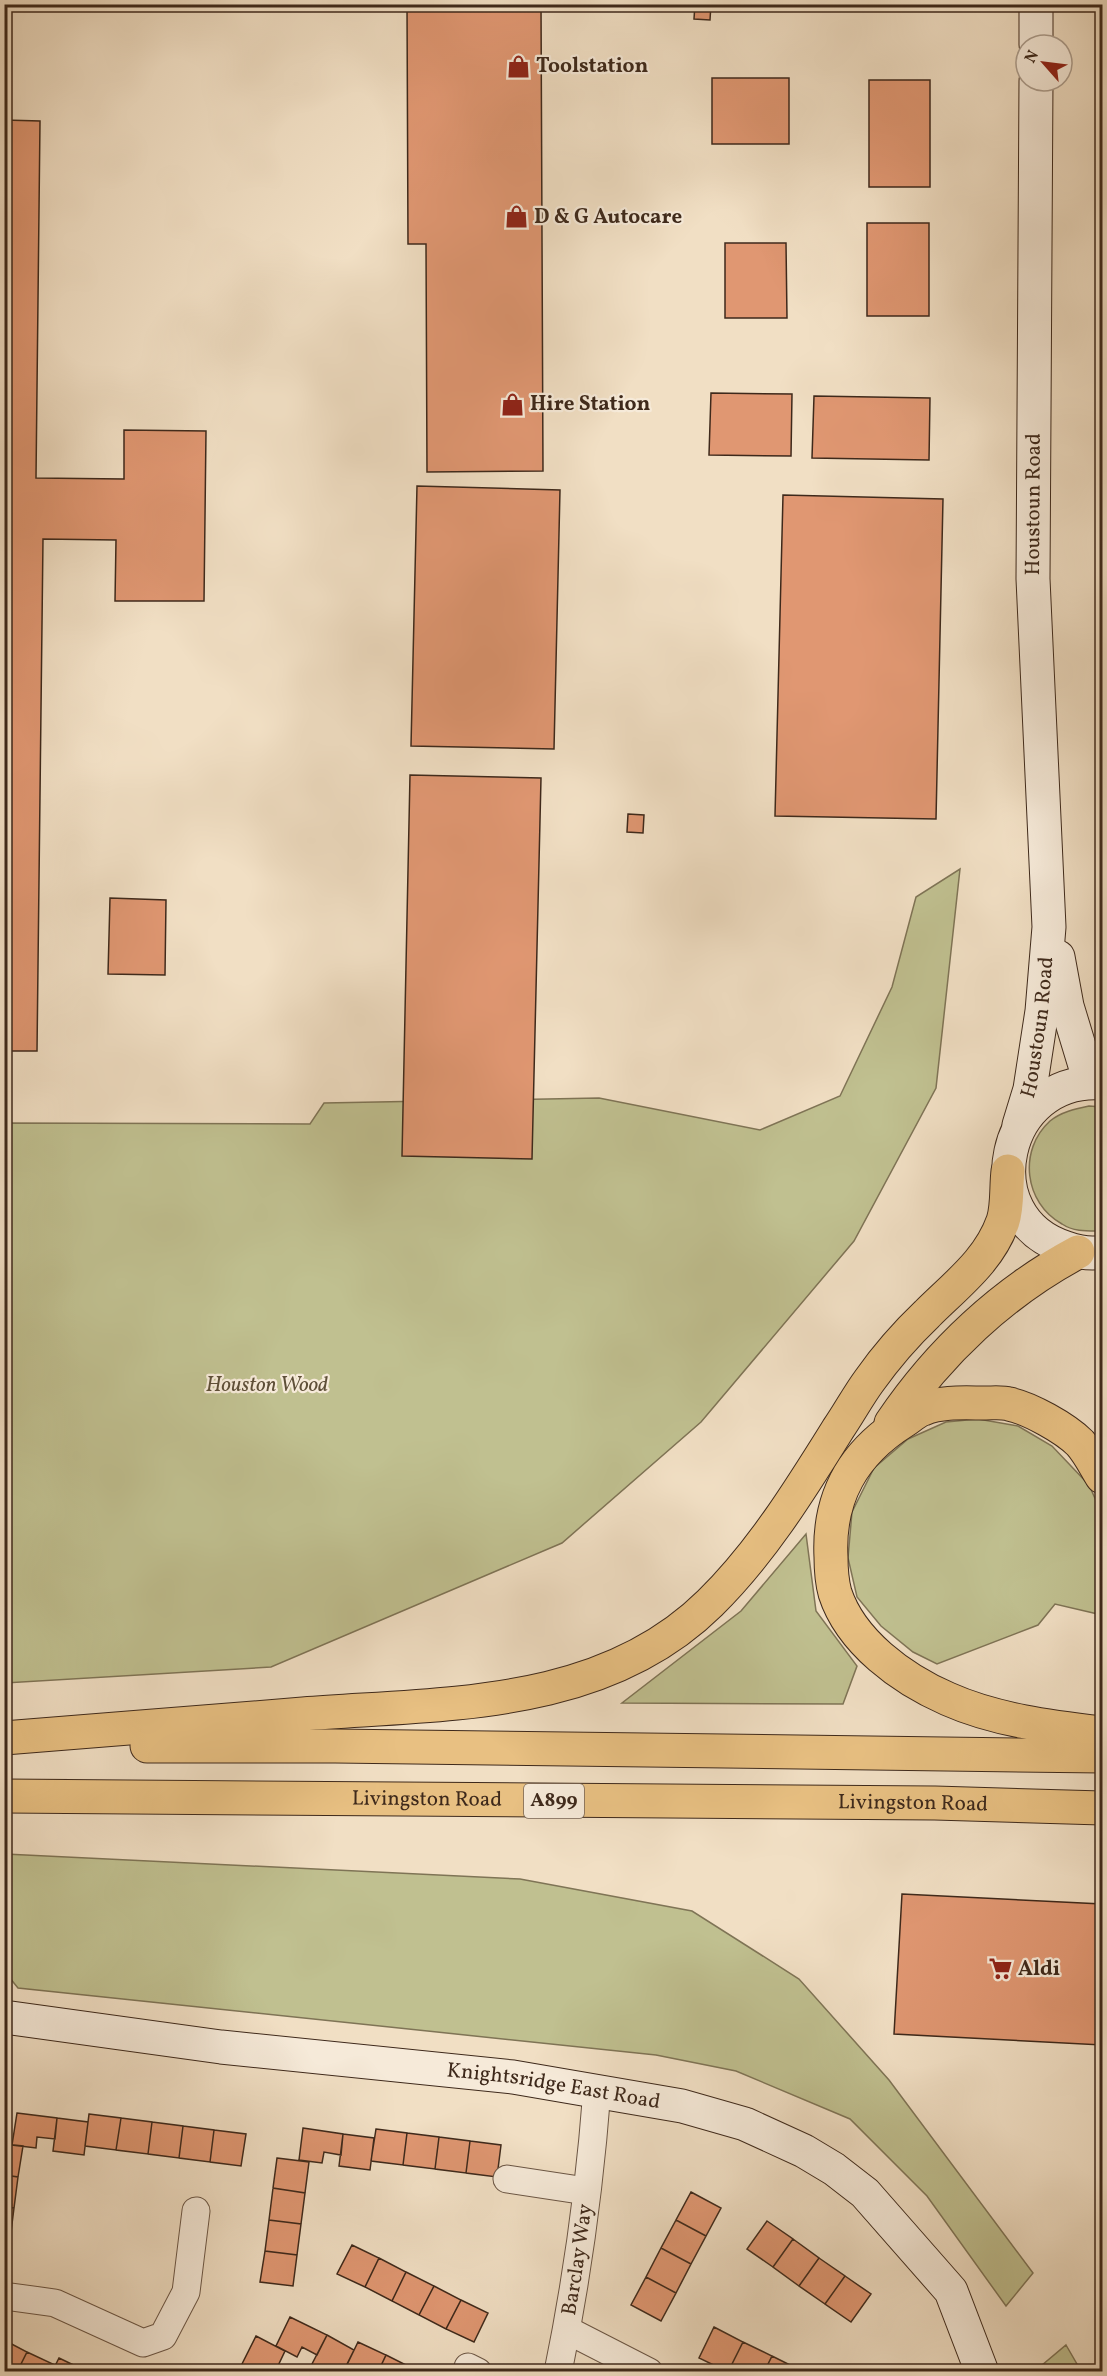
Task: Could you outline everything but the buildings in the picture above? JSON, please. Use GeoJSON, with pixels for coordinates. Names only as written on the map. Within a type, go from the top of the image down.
{"type":"FeatureCollection","features":[{"type":"Feature","properties":{"kind":"main road"},"geometry":{"type":"LineString","coordinates":[[4,1738],[440,1705],[558,1687],[604,1673],[649,1650],[709,1604],[735,1576],[769,1534],[868,1382],[896,1347],[963,1281],[991,1248],[1004,1218],[1008,1171]]}},
{"type":"Feature","properties":{"kind":"main road"},"geometry":{"type":"LineString","coordinates":[[884,1434],[924,1378],[953,1346],[1017,1289],[1095,1254]]}},
{"type":"Feature","properties":{"kind":"main road"},"geometry":{"type":"LineString","coordinates":[[1102,1477],[1079,1443],[1046,1419],[1009,1403],[959,1402],[923,1408],[884,1434],[866,1451],[846,1481],[834,1507],[831,1524],[831,1563],[835,1592],[849,1622],[870,1647],[895,1668],[948,1700],[1048,1726],[1102,1734]]}},
{"type":"Feature","properties":{"kind":"main road"},"geometry":{"type":"LineString","coordinates":[[4,1747],[335,1746],[1102,1756]]}},
{"type":"Feature","properties":{"kind":"main road","name":"Livingston Road"},"geometry":{"type":"LineString","coordinates":[[4,1796],[935,1803],[1102,1808]]}},
{"type":"Feature","properties":{"kind":"street"},"geometry":{"type":"LineString","coordinates":[[1036,4],[1036,33]]}},
{"type":"Feature","properties":{"kind":"street","name":"Houstoun Road"},"geometry":{"type":"LineString","coordinates":[[1008,1171],[1010,1147],[1030,1089],[1042,1011],[1049,927],[1033,579],[1036,93]]}},
{"type":"Feature","properties":{"kind":"street","name":"Houstoun Road"},"geometry":{"type":"LineString","coordinates":[[1049,927],[1059,959],[1067,1006],[1096,1083]]}},
{"type":"Feature","properties":{"kind":"street"},"geometry":{"type":"LineString","coordinates":[[1019,1125],[1032,1108],[1049,1095],[1069,1086],[1096,1083]]}},
{"type":"Feature","properties":{"kind":"street"},"geometry":{"type":"LineString","coordinates":[[1008,1171],[1012,1194],[1022,1215],[1037,1232],[1056,1245],[1095,1254]]}},
{"type":"Feature","properties":{"kind":"street","name":"Knightsridge East Road"},"geometry":{"type":"LineString","coordinates":[[4,2017],[221,2047],[513,2077],[682,2106],[745,2124],[781,2138],[834,2169],[865,2193],[951,2291],[982,2372]]}},
{"type":"Feature","properties":{"kind":"street","name":"Barclay Way"},"geometry":{"type":"LineString","coordinates":[[558,2372],[567,2330],[597,2090]]}},
{"type":"Feature","properties":{"kind":"street","name":"Barclay Way"},"geometry":{"type":"LineString","coordinates":[[507,2179],[586,2191]]}},
{"type":"Feature","properties":{"kind":"street"},"geometry":{"type":"LineString","coordinates":[[4,2296],[55,2303],[143,2343],[163,2336],[186,2292],[196,2211]]}},
{"type":"Feature","properties":{"kind":"street","name":"Barclay Way"},"geometry":{"type":"LineString","coordinates":[[567,2330],[649,2372]]}},
{"type":"Feature","properties":{"kind":"green space","name":"Houston Wood"},"geometry":{"type":"Polygon","coordinates":[[[960,869],[936,1088],[854,1241],[701,1422],[562,1543],[271,1667],[5,1683],[5,1123],[310,1124],[324,1103],[599,1098],[760,1130],[840,1096],[892,987],[916,897],[960,869]]]}},
{"type":"Feature","properties":{"kind":"green space"},"geometry":{"type":"Polygon","coordinates":[[[1089,1106],[1102,1107],[1102,1231],[1071,1228],[1049,1215],[1033,1190],[1030,1176],[1033,1146],[1050,1121],[1059,1115],[1089,1106]]]}},
{"type":"Feature","properties":{"kind":"green space"},"geometry":{"type":"Polygon","coordinates":[[[978,1419],[1018,1426],[1052,1446],[1089,1485],[1102,1514],[1102,1615],[1055,1604],[1038,1625],[937,1664],[913,1652],[881,1626],[857,1597],[848,1558],[852,1512],[874,1468],[908,1439],[946,1422],[978,1419]]]}},
{"type":"Feature","properties":{"kind":"green space"},"geometry":{"type":"Polygon","coordinates":[[[806,1534],[816,1611],[857,1666],[843,1704],[622,1703],[741,1611],[806,1534]]]}},
{"type":"Feature","properties":{"kind":"green space"},"geometry":{"type":"Polygon","coordinates":[[[5,1854],[520,1879],[692,1911],[799,1979],[889,2080],[1033,2273],[1006,2306],[927,2196],[850,2119],[736,2071],[656,2055],[18,1988],[5,1972],[5,1854]]]}},
{"type":"Feature","properties":{"kind":"green space"},"geometry":{"type":"Polygon","coordinates":[[[1066,2345],[1081,2371],[1035,2371],[1066,2345]]]}},
{"type":"Feature","properties":{"kind":"place","name":"Toolstation"},"geometry":{"type":"Point","coordinates":[518,66]}},
{"type":"Feature","properties":{"kind":"place","name":"D & G Autocare"},"geometry":{"type":"Point","coordinates":[516,217]}},
{"type":"Feature","properties":{"kind":"place","name":"Hire Station"},"geometry":{"type":"Point","coordinates":[512,404]}},
{"type":"Feature","properties":{"kind":"place","name":"Aldi"},"geometry":{"type":"Point","coordinates":[1000,1969]}}]}
